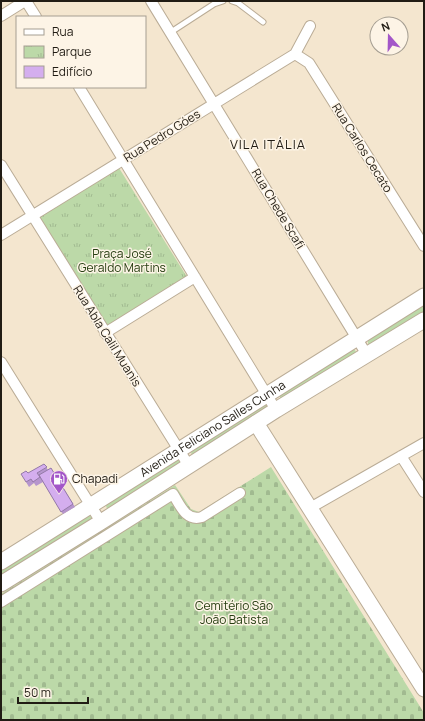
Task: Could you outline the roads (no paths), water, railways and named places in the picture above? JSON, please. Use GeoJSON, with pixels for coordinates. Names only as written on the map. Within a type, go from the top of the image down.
{"type":"FeatureCollection","features":[{"type":"Feature","properties":{"kind":"main road","name":"Avenida Feliciano Salles Cunha"},"geometry":{"type":"LineString","coordinates":[[1,562],[91,507],[424,296]]}},
{"type":"Feature","properties":{"kind":"main road","name":"Avenida Feliciano Salles Cunha"},"geometry":{"type":"LineString","coordinates":[[1,584],[276,410],[424,320]]}},
{"type":"Feature","properties":{"kind":"main road"},"geometry":{"type":"LineString","coordinates":[[256,423],[424,689]]}},
{"type":"Feature","properties":{"kind":"street"},"geometry":{"type":"LineString","coordinates":[[1,16],[26,1],[35,16]]}},
{"type":"Feature","properties":{"kind":"street","name":"Rua Chede Scafi"},"geometry":{"type":"LineString","coordinates":[[154,2],[214,104],[368,355]]}},
{"type":"Feature","properties":{"kind":"street"},"geometry":{"type":"LineString","coordinates":[[295,54],[310,26]]}},
{"type":"Feature","properties":{"kind":"street","name":"Rua Pedro Góes"},"geometry":{"type":"LineString","coordinates":[[1,235],[295,54]]}},
{"type":"Feature","properties":{"kind":"street","name":"Rua Carlos Cecato"},"geometry":{"type":"LineString","coordinates":[[295,54],[309,63],[424,246]]}},
{"type":"Feature","properties":{"kind":"street"},"geometry":{"type":"LineString","coordinates":[[80,88],[276,410]]}},
{"type":"Feature","properties":{"kind":"street","name":"Rua Abla Calil Muanis"},"geometry":{"type":"LineString","coordinates":[[1,165],[189,466]]}},
{"type":"Feature","properties":{"kind":"street"},"geometry":{"type":"LineString","coordinates":[[105,333],[194,277]]}},
{"type":"Feature","properties":{"kind":"street"},"geometry":{"type":"LineString","coordinates":[[1,362],[101,522]]}},
{"type":"Feature","properties":{"kind":"street"},"geometry":{"type":"LineString","coordinates":[[310,508],[424,443]]}},
{"type":"Feature","properties":{"kind":"street"},"geometry":{"type":"LineString","coordinates":[[401,456],[424,492]]}},
{"type":"Feature","properties":{"kind":"street"},"geometry":{"type":"LineString","coordinates":[[1,602],[173,494],[188,516],[198,518],[240,493]]}},
{"type":"Feature","properties":{"kind":"lane"},"geometry":{"type":"LineString","coordinates":[[171,32],[214,4],[224,1]]}},
{"type":"Feature","properties":{"kind":"lane"},"geometry":{"type":"LineString","coordinates":[[232,1],[238,3],[263,22]]}},
{"type":"Feature","properties":{"kind":"place","name":"Chapadi"},"geometry":{"type":"Point","coordinates":[59,494]}},
{"type":"Feature","properties":{"kind":"district","name":"VILA ITÁLIA"},"geometry":{"type":"Point","coordinates":[268,144]}},
{"type":"Feature","properties":{"kind":"park label","name":"Praça José Geraldo Martins"},"geometry":{"type":"Point","coordinates":[122,261]}},
{"type":"Feature","properties":{"kind":"park label","name":"Cemitério São João Batista"},"geometry":{"type":"Point","coordinates":[234,613]}}]}
